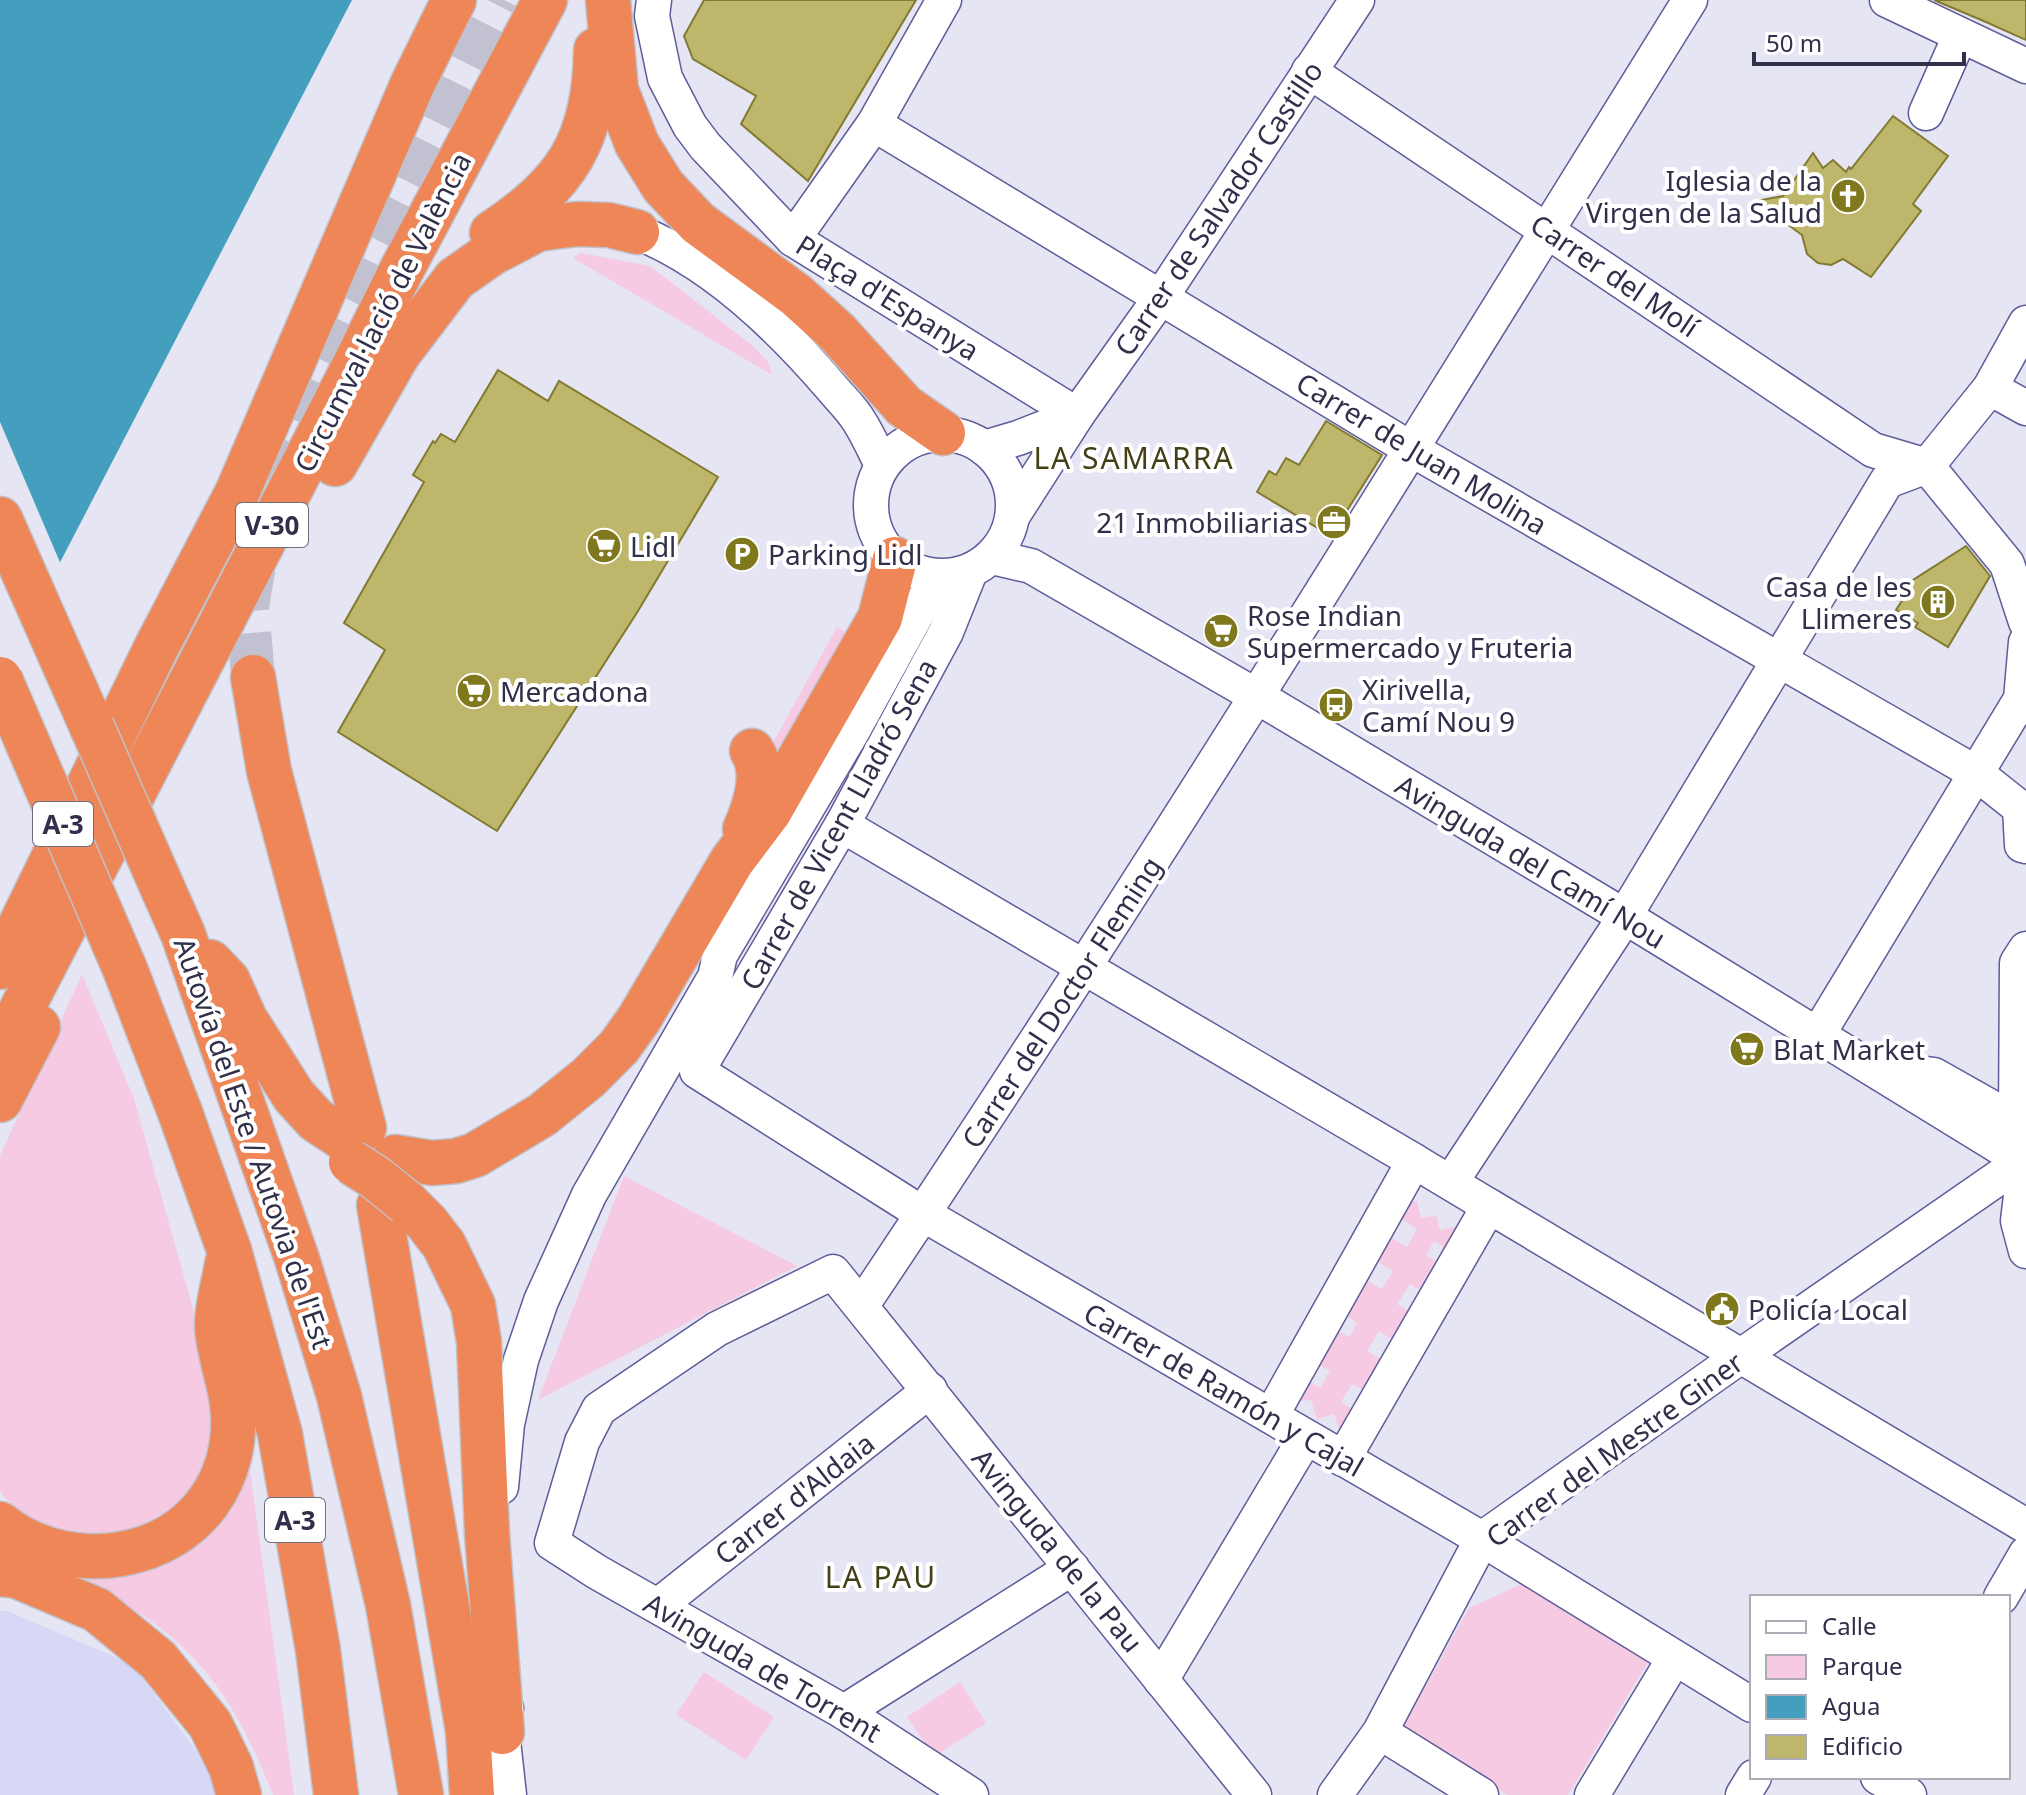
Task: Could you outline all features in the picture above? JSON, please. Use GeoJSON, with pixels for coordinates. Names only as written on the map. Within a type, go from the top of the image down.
{"type":"FeatureCollection","features":[{"type":"Feature","properties":{"kind":"highway","name":"Circumval·lació de València"},"geometry":{"type":"LineString","coordinates":[[0,967],[150,660],[237,493],[413,83],[454,0]]}},
{"type":"Feature","properties":{"kind":"highway","name":"Circumval·lació de València"},"geometry":{"type":"LineString","coordinates":[[0,1051],[401,271],[545,0]]}},
{"type":"Feature","properties":{"kind":"highway"},"geometry":{"type":"LineString","coordinates":[[398,354],[401,331],[417,302],[436,279],[471,246],[547,192],[572,160],[587,124],[596,77],[597,8],[600,0]]}},
{"type":"Feature","properties":{"kind":"highway"},"geometry":{"type":"LineString","coordinates":[[608,0],[616,90],[637,144],[663,186],[698,223],[796,295],[837,332],[904,406],[943,433]]}},
{"type":"Feature","properties":{"kind":"highway"},"geometry":{"type":"LineString","coordinates":[[0,1100],[296,535],[398,354],[455,279],[492,253],[538,229],[564,225],[609,225],[637,232]]}},
{"type":"Feature","properties":{"kind":"highway","name":"Autovía del Este / Autovia de l'Est"},"geometry":{"type":"LineString","coordinates":[[0,519],[183,934],[297,1259],[339,1396],[388,1605],[421,1795]]}},
{"type":"Feature","properties":{"kind":"highway"},"geometry":{"type":"LineString","coordinates":[[183,934],[228,981],[245,1019],[266,1082],[288,1115],[309,1135],[432,1163],[456,1161],[475,1155],[542,1115],[588,1078],[619,1047],[639,1019],[732,861],[769,812],[880,618],[895,559]]}},
{"type":"Feature","properties":{"kind":"highway"},"geometry":{"type":"LineString","coordinates":[[253,677],[269,771],[364,1147],[376,1178],[393,1204],[468,1731],[472,1795]]}},
{"type":"Feature","properties":{"kind":"highway","name":"Autovía del Este / Autovia de l'Est"},"geometry":{"type":"LineString","coordinates":[[0,679],[125,969],[229,1250],[280,1434],[318,1650],[336,1795]]}},
{"type":"Feature","properties":{"kind":"highway"},"geometry":{"type":"LineString","coordinates":[[732,861],[756,804],[757,760],[752,751]]}},
{"type":"Feature","properties":{"kind":"highway"},"geometry":{"type":"LineString","coordinates":[[393,1204],[427,1223],[444,1245],[473,1305],[479,1342],[487,1533],[502,1732]]}},
{"type":"Feature","properties":{"kind":"highway"},"geometry":{"type":"LineString","coordinates":[[0,1524],[44,1548],[68,1554],[110,1556],[149,1548],[171,1536],[204,1508],[226,1473],[234,1432],[227,1372],[217,1326],[229,1250]]}},
{"type":"Feature","properties":{"kind":"highway"},"geometry":{"type":"LineString","coordinates":[[0,1574],[17,1576],[97,1610],[158,1660],[210,1724],[231,1767],[239,1795]]}},
{"type":"Feature","properties":{"kind":"street","name":"Plaça d'Espanya"},"geometry":{"type":"LineString","coordinates":[[654,0],[652,16],[665,78],[682,113],[705,146],[793,239],[1077,415]]}},
{"type":"Feature","properties":{"kind":"street"},"geometry":{"type":"LineString","coordinates":[[793,239],[874,124],[944,0]]}},
{"type":"Feature","properties":{"kind":"street","name":"Carrer de Salvador Castillo"},"geometry":{"type":"LineString","coordinates":[[1011,521],[1077,415],[1161,297],[1357,0]]}},
{"type":"Feature","properties":{"kind":"street","name":"Carrer del Doctor Fleming"},"geometry":{"type":"LineString","coordinates":[[862,1305],[1085,968],[1258,697],[1690,0]]}},
{"type":"Feature","properties":{"kind":"street"},"geometry":{"type":"LineString","coordinates":[[1887,0],[2026,66]]}},
{"type":"Feature","properties":{"kind":"street"},"geometry":{"type":"LineString","coordinates":[[1926,113],[1960,36]]}},
{"type":"Feature","properties":{"kind":"street","name":"Carrer del Molí"},"geometry":{"type":"LineString","coordinates":[[1309,71],[1873,450],[1927,466]]}},
{"type":"Feature","properties":{"kind":"street","name":"Carrer de Juan Molina"},"geometry":{"type":"LineString","coordinates":[[874,124],[1411,449],[1976,773],[2020,808],[2022,845],[2026,846]]}},
{"type":"Feature","properties":{"kind":"street"},"geometry":{"type":"LineString","coordinates":[[637,232],[667,243],[702,266],[757,311],[812,365],[859,420],[882,465]]}},
{"type":"Feature","properties":{"kind":"street"},"geometry":{"type":"LineString","coordinates":[[1451,1182],[1624,916],[1887,481],[1927,466],[1990,388],[2026,323]]}},
{"type":"Feature","properties":{"kind":"street"},"geometry":{"type":"LineString","coordinates":[[1990,388],[2026,408]]}},
{"type":"Feature","properties":{"kind":"street"},"geometry":{"type":"LineString","coordinates":[[984,448],[1077,415]]}},
{"type":"Feature","properties":{"kind":"street"},"geometry":{"type":"LineString","coordinates":[[509,1795],[502,1732],[508,1689],[501,1489],[507,1424],[518,1373],[541,1301],[589,1195],[715,977],[720,955],[852,732],[966,568],[1003,543],[1011,521],[1013,496],[1008,477],[998,461],[984,448],[965,437],[943,433],[919,437],[899,448],[882,465],[873,486],[870,508],[873,527],[895,559],[914,571],[966,568],[1031,566],[1011,521]]}},
{"type":"Feature","properties":{"kind":"street"},"geometry":{"type":"LineString","coordinates":[[1927,466],[2017,564],[2026,622]]}},
{"type":"Feature","properties":{"kind":"street","name":"Avinguda del Camí Nou"},"geometry":{"type":"LineString","coordinates":[[1031,566],[1258,697],[1624,916],[2026,1162]]}},
{"type":"Feature","properties":{"kind":"street","name":"Carrer de Vicent Lladró Sena"},"geometry":{"type":"LineString","coordinates":[[697,1071],[842,825],[946,632],[966,568]]}},
{"type":"Feature","properties":{"kind":"street"},"geometry":{"type":"LineString","coordinates":[[1817,1036],[2023,700],[2026,642]]}},
{"type":"Feature","properties":{"kind":"street"},"geometry":{"type":"LineString","coordinates":[[842,825],[1451,1182],[2026,1526]]}},
{"type":"Feature","properties":{"kind":"street"},"geometry":{"type":"LineString","coordinates":[[2021,1125],[2017,963],[2026,949]]}},
{"type":"Feature","properties":{"kind":"street"},"geometry":{"type":"LineString","coordinates":[[1866,1066],[1934,1075],[2021,1125]]}},
{"type":"Feature","properties":{"kind":"street","name":"Carrer de Ramón y Cajal"},"geometry":{"type":"LineString","coordinates":[[697,1071],[923,1214],[1482,1539],[1750,1704]]}},
{"type":"Feature","properties":{"kind":"street"},"geometry":{"type":"LineString","coordinates":[[1271,1416],[1414,1161]]}},
{"type":"Feature","properties":{"kind":"street"},"geometry":{"type":"LineString","coordinates":[[2026,1162],[2018,1221],[2026,1251]]}},
{"type":"Feature","properties":{"kind":"street","name":"Carrer del Mestre Giner"},"geometry":{"type":"LineString","coordinates":[[1335,1795],[1380,1732],[1482,1539],[1741,1356],[2011,1169],[2026,1162]]}},
{"type":"Feature","properties":{"kind":"street"},"geometry":{"type":"LineString","coordinates":[[1343,1459],[1489,1206]]}},
{"type":"Feature","properties":{"kind":"street","name":"Avinguda de la Pau"},"geometry":{"type":"LineString","coordinates":[[552,1543],[582,1442],[599,1409],[717,1329],[833,1272],[1254,1795]]}},
{"type":"Feature","properties":{"kind":"street","name":"Carrer d'Aldaia"},"geometry":{"type":"LineString","coordinates":[[659,1605],[930,1390]]}},
{"type":"Feature","properties":{"kind":"street"},"geometry":{"type":"LineString","coordinates":[[1161,1680],[1306,1437]]}},
{"type":"Feature","properties":{"kind":"street","name":"Avinguda de Torrent"},"geometry":{"type":"LineString","coordinates":[[552,1543],[597,1572],[844,1712],[971,1795]]}},
{"type":"Feature","properties":{"kind":"street"},"geometry":{"type":"LineString","coordinates":[[2002,1595],[2026,1554]]}},
{"type":"Feature","properties":{"kind":"street"},"geometry":{"type":"LineString","coordinates":[[844,1712],[1072,1568]]}},
{"type":"Feature","properties":{"kind":"street"},"geometry":{"type":"LineString","coordinates":[[1592,1795],[1674,1659]]}},
{"type":"Feature","properties":{"kind":"street"},"geometry":{"type":"LineString","coordinates":[[1380,1732],[1481,1795]]}},
{"type":"Feature","properties":{"kind":"shaded area"},"geometry":{"type":"Polygon","coordinates":[[[0,1611],[7,1611],[132,1664],[212,1772],[217,1795],[0,1795],[0,1611]]]}},
{"type":"Feature","properties":{"kind":"green space"},"geometry":{"type":"Polygon","coordinates":[[[580,253],[650,266],[753,346],[768,362],[772,375],[573,258],[580,253]]]}},
{"type":"Feature","properties":{"kind":"green space"},"geometry":{"type":"Polygon","coordinates":[[[837,627],[856,639],[770,788],[770,748],[837,627]]]}},
{"type":"Feature","properties":{"kind":"green space"},"geometry":{"type":"Polygon","coordinates":[[[82,974],[134,1099],[203,1344],[214,1404],[215,1455],[183,1501],[157,1521],[129,1531],[90,1537],[54,1532],[24,1514],[0,1490],[0,1156],[82,974]]]}},
{"type":"Feature","properties":{"kind":"green space"},"geometry":{"type":"Polygon","coordinates":[[[624,1176],[797,1266],[538,1400],[624,1176]]]}},
{"type":"Feature","properties":{"kind":"green space"},"geometry":{"type":"Polygon","coordinates":[[[1417,1201],[1421,1218],[1436,1215],[1440,1230],[1458,1226],[1462,1240],[1453,1253],[1434,1241],[1426,1255],[1445,1267],[1428,1295],[1410,1284],[1397,1304],[1414,1315],[1398,1343],[1379,1331],[1367,1351],[1386,1363],[1368,1393],[1352,1384],[1341,1402],[1359,1413],[1340,1431],[1334,1414],[1317,1419],[1311,1400],[1296,1401],[1302,1377],[1320,1388],[1330,1371],[1312,1361],[1332,1327],[1349,1337],[1357,1323],[1340,1312],[1361,1277],[1382,1289],[1393,1271],[1376,1261],[1390,1237],[1407,1247],[1417,1229],[1398,1217],[1407,1203],[1417,1201]]]}},
{"type":"Feature","properties":{"kind":"green space"},"geometry":{"type":"Polygon","coordinates":[[[250,1470],[294,1795],[273,1795],[232,1709],[196,1660],[174,1639],[120,1602],[0,1553],[0,1548],[79,1572],[240,1491],[250,1470]]]}},
{"type":"Feature","properties":{"kind":"green space"},"geometry":{"type":"Polygon","coordinates":[[[1526,1582],[1648,1662],[1568,1795],[1508,1795],[1401,1731],[1469,1608],[1526,1582]]]}},
{"type":"Feature","properties":{"kind":"green space"},"geometry":{"type":"Polygon","coordinates":[[[704,1672],[774,1717],[746,1760],[676,1715],[704,1672]]]}},
{"type":"Feature","properties":{"kind":"green space"},"geometry":{"type":"Polygon","coordinates":[[[960,1682],[986,1723],[934,1757],[907,1717],[960,1682]]]}},
{"type":"Feature","properties":{"kind":"water"},"geometry":{"type":"Polygon","coordinates":[[[0,0],[352,0],[0,678],[0,0]]]}},
{"type":"Feature","properties":{"kind":"pier"},"geometry":{"type":"Polygon","coordinates":[[[0,422],[62,567],[4,680],[0,682],[0,422]]]}},
{"type":"Feature","properties":{"kind":"building"},"geometry":{"type":"Polygon","coordinates":[[[704,0],[916,0],[808,181],[741,124],[756,96],[693,59],[684,36],[704,0]]]}},
{"type":"Feature","properties":{"kind":"building"},"geometry":{"type":"Polygon","coordinates":[[[1934,0],[2026,0],[2026,40],[1986,22],[1934,0]]]}},
{"type":"Feature","properties":{"kind":"building","name":"Iglesia de la Virgen de la Salud"},"geometry":{"type":"Polygon","coordinates":[[[1893,116],[1948,156],[1913,204],[1921,211],[1871,277],[1843,259],[1831,265],[1818,263],[1807,254],[1802,235],[1756,201],[1783,196],[1813,153],[1823,168],[1833,160],[1846,172],[1849,167],[1851,169],[1893,116]]]}},
{"type":"Feature","properties":{"kind":"building","name":"Mercadona"},"geometry":{"type":"Polygon","coordinates":[[[498,370],[548,401],[559,381],[718,477],[638,611],[497,831],[338,732],[385,650],[344,623],[424,482],[413,475],[433,441],[435,443],[441,434],[455,442],[498,370]]]}},
{"type":"Feature","properties":{"kind":"building"},"geometry":{"type":"Polygon","coordinates":[[[1326,421],[1382,455],[1331,536],[1257,492],[1269,471],[1276,475],[1286,458],[1299,465],[1326,421]]]}},
{"type":"Feature","properties":{"kind":"building","name":"Casa de les Llimeres"},"geometry":{"type":"Polygon","coordinates":[[[1966,546],[1990,576],[1948,647],[1915,627],[1918,623],[1896,610],[1910,582],[1966,546]]]}},
{"type":"Feature","properties":{"kind":"tunnel"},"geometry":{"type":"LineString","coordinates":[[253,677],[247,606],[266,496],[312,378],[504,0]]}},
{"type":"Feature","properties":{"kind":"place","name":"Iglesia de la Virgen de la Salud"},"geometry":{"type":"Point","coordinates":[1848,196]}},
{"type":"Feature","properties":{"kind":"place","name":"21 Inmobiliarias"},"geometry":{"type":"Point","coordinates":[1334,522]}},
{"type":"Feature","properties":{"kind":"place","name":"Lidl"},"geometry":{"type":"Point","coordinates":[604,546]}},
{"type":"Feature","properties":{"kind":"place","name":"Parking Lidl"},"geometry":{"type":"Point","coordinates":[742,554]}},
{"type":"Feature","properties":{"kind":"place","name":"Casa de les Llimeres"},"geometry":{"type":"Point","coordinates":[1938,602]}},
{"type":"Feature","properties":{"kind":"place","name":"Rose Indian Supermercado y Fruteria"},"geometry":{"type":"Point","coordinates":[1221,631]}},
{"type":"Feature","properties":{"kind":"place","name":"Mercadona"},"geometry":{"type":"Point","coordinates":[474,691]}},
{"type":"Feature","properties":{"kind":"place","name":"Xirivella, Camí Nou 9"},"geometry":{"type":"Point","coordinates":[1336,705]}},
{"type":"Feature","properties":{"kind":"place","name":"Blat Market"},"geometry":{"type":"Point","coordinates":[1747,1049]}},
{"type":"Feature","properties":{"kind":"place","name":"Policía Local"},"geometry":{"type":"Point","coordinates":[1722,1309]}},
{"type":"Feature","properties":{"kind":"district","name":"LA SAMARRA"},"geometry":{"type":"Point","coordinates":[1134,457]}},
{"type":"Feature","properties":{"kind":"district","name":"LA PAU"},"geometry":{"type":"Point","coordinates":[881,1576]}}]}
